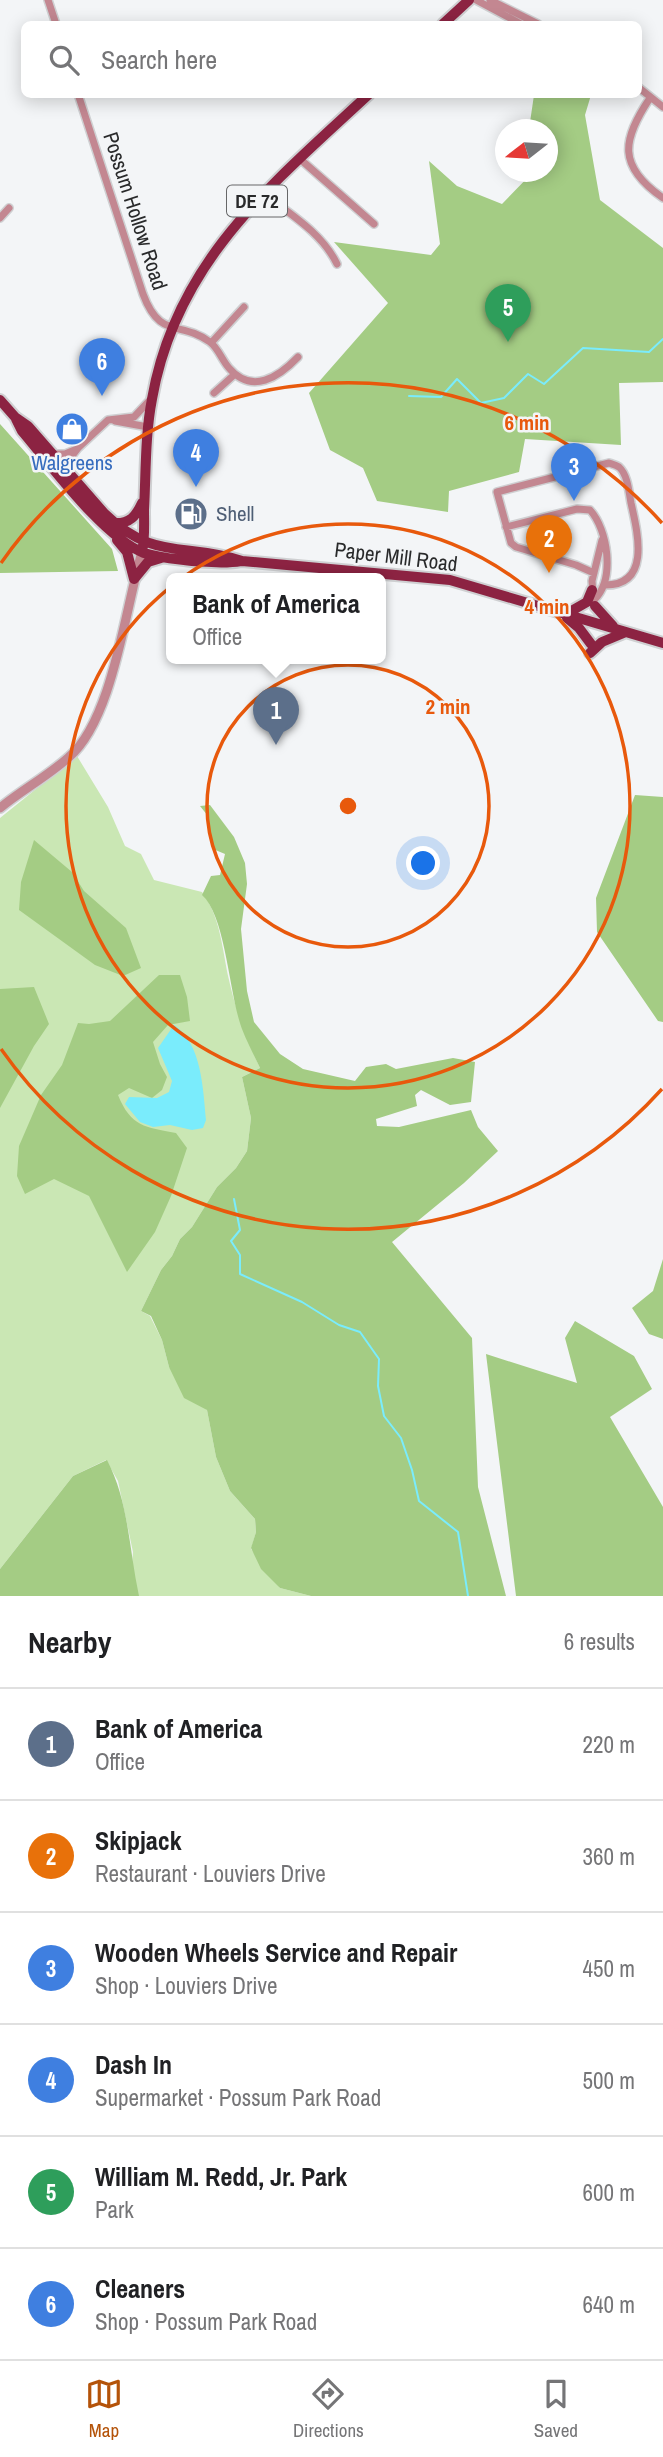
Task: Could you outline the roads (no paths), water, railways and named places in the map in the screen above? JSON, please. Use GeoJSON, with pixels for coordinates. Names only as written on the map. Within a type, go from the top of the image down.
{"type":"FeatureCollection","features":[{"type":"Feature","properties":{"kind":"main road"},"geometry":{"type":"LineString","coordinates":[[446,21],[469,0]]}},
{"type":"Feature","properties":{"kind":"main road","name":"DE 72"},"geometry":{"type":"LineString","coordinates":[[143,547],[148,427],[152,398],[172,328],[210,257],[242,216],[365,98]]}},
{"type":"Feature","properties":{"kind":"main road","name":"Paper Mill Road"},"geometry":{"type":"LineString","coordinates":[[0,400],[64,466],[118,539],[143,547],[163,558],[227,564],[242,561]]}},
{"type":"Feature","properties":{"kind":"main road","name":"Paper Mill Road"},"geometry":{"type":"LineString","coordinates":[[15,417],[22,431],[37,449],[110,525]]}},
{"type":"Feature","properties":{"kind":"main road"},"geometry":{"type":"LineString","coordinates":[[37,449],[55,466],[64,466]]}},
{"type":"Feature","properties":{"kind":"main road"},"geometry":{"type":"LineString","coordinates":[[134,579],[127,552],[110,525],[131,520],[145,497]]}},
{"type":"Feature","properties":{"kind":"main road","name":"Paper Mill Road"},"geometry":{"type":"LineString","coordinates":[[143,547],[222,554],[242,561],[373,573]]}},
{"type":"Feature","properties":{"kind":"main road"},"geometry":{"type":"LineString","coordinates":[[134,579],[148,562],[163,558]]}},
{"type":"Feature","properties":{"kind":"main road","name":"Paper Mill Road"},"geometry":{"type":"LineString","coordinates":[[386,574],[450,580],[663,642]]}},
{"type":"Feature","properties":{"kind":"main road"},"geometry":{"type":"LineString","coordinates":[[594,598],[613,626],[624,631],[591,649],[579,628],[564,614],[594,598]]}},
{"type":"Feature","properties":{"kind":"street"},"geometry":{"type":"LineString","coordinates":[[48,0],[55,21]]}},
{"type":"Feature","properties":{"kind":"street"},"geometry":{"type":"LineString","coordinates":[[477,0],[516,21]]}},
{"type":"Feature","properties":{"kind":"street"},"geometry":{"type":"LineString","coordinates":[[490,0],[532,21]]}},
{"type":"Feature","properties":{"kind":"street"},"geometry":{"type":"LineString","coordinates":[[642,90],[663,107]]}},
{"type":"Feature","properties":{"kind":"street","name":"Possum Hollow Road"},"geometry":{"type":"LineString","coordinates":[[79,98],[146,301],[155,319],[172,328]]}},
{"type":"Feature","properties":{"kind":"street"},"geometry":{"type":"LineString","coordinates":[[650,98],[633,124],[629,153],[638,176],[663,198]]}},
{"type":"Feature","properties":{"kind":"street"},"geometry":{"type":"LineString","coordinates":[[300,159],[374,224]]}},
{"type":"Feature","properties":{"kind":"street"},"geometry":{"type":"LineString","coordinates":[[264,194],[302,221],[332,254],[337,264]]}},
{"type":"Feature","properties":{"kind":"street"},"geometry":{"type":"LineString","coordinates":[[0,218],[9,208]]}},
{"type":"Feature","properties":{"kind":"street"},"geometry":{"type":"LineString","coordinates":[[211,343],[244,307]]}},
{"type":"Feature","properties":{"kind":"street"},"geometry":{"type":"LineString","coordinates":[[172,328],[211,343],[235,374],[250,380],[267,380],[278,375],[298,356]]}},
{"type":"Feature","properties":{"kind":"street"},"geometry":{"type":"LineString","coordinates":[[214,393],[235,374]]}},
{"type":"Feature","properties":{"kind":"street"},"geometry":{"type":"LineString","coordinates":[[114,421],[137,415],[152,398]]}},
{"type":"Feature","properties":{"kind":"street"},"geometry":{"type":"LineString","coordinates":[[64,466],[78,448],[108,420],[148,427]]}},
{"type":"Feature","properties":{"kind":"street"},"geometry":{"type":"LineString","coordinates":[[53,454],[65,454],[78,448]]}},
{"type":"Feature","properties":{"kind":"street"},"geometry":{"type":"LineString","coordinates":[[594,573],[511,543],[497,492],[609,463],[619,467],[626,480],[639,540],[639,556],[628,580],[623,584],[604,585]]}},
{"type":"Feature","properties":{"kind":"street"},"geometry":{"type":"LineString","coordinates":[[506,527],[586,508],[598,519],[607,550],[604,585],[594,598]]}},
{"type":"Feature","properties":{"kind":"street"},"geometry":{"type":"LineString","coordinates":[[593,622],[594,573],[603,539]]}},
{"type":"Feature","properties":{"kind":"street"},"geometry":{"type":"LineString","coordinates":[[0,808],[70,757],[88,735],[104,702],[143,547]]}},
{"type":"Feature","properties":{"kind":"water"},"geometry":{"type":"Polygon","coordinates":[[[174,1025],[183,1033],[196,1055],[204,1095],[206,1120],[203,1128],[192,1130],[170,1125],[153,1127],[140,1122],[125,1104],[129,1097],[157,1098],[169,1092],[172,1081],[158,1048],[174,1025]]]}},
{"type":"Feature","properties":{"kind":"waterway"},"geometry":{"type":"LineString","coordinates":[[409,396],[441,397],[457,379],[481,403],[504,398],[528,374],[544,384],[583,348],[649,352],[663,339]]}},
{"type":"Feature","properties":{"kind":"waterway"},"geometry":{"type":"LineString","coordinates":[[234,1199],[240,1230],[231,1241],[240,1255],[240,1274],[302,1302],[339,1325],[360,1332],[379,1359],[378,1386],[384,1416],[401,1438],[419,1501],[458,1532],[468,1596]]}},
{"type":"Feature","properties":{"kind":"place","name":"William M. Redd, Jr. Park"},"geometry":{"type":"Point","coordinates":[508,342]}},
{"type":"Feature","properties":{"kind":"place","name":"Cleaners"},"geometry":{"type":"Point","coordinates":[102,396]}},
{"type":"Feature","properties":{"kind":"place","name":"Walgreens"},"geometry":{"type":"Point","coordinates":[72,429]}},
{"type":"Feature","properties":{"kind":"place","name":"Dash In"},"geometry":{"type":"Point","coordinates":[196,487]}},
{"type":"Feature","properties":{"kind":"place","name":"Wooden Wheels Service and Repair"},"geometry":{"type":"Point","coordinates":[574,501]}},
{"type":"Feature","properties":{"kind":"place","name":"Shell"},"geometry":{"type":"Point","coordinates":[191,514]}},
{"type":"Feature","properties":{"kind":"place","name":"Skipjack"},"geometry":{"type":"Point","coordinates":[549,573]}},
{"type":"Feature","properties":{"kind":"place","name":"Bank of America"},"geometry":{"type":"Point","coordinates":[276,745]}}]}
